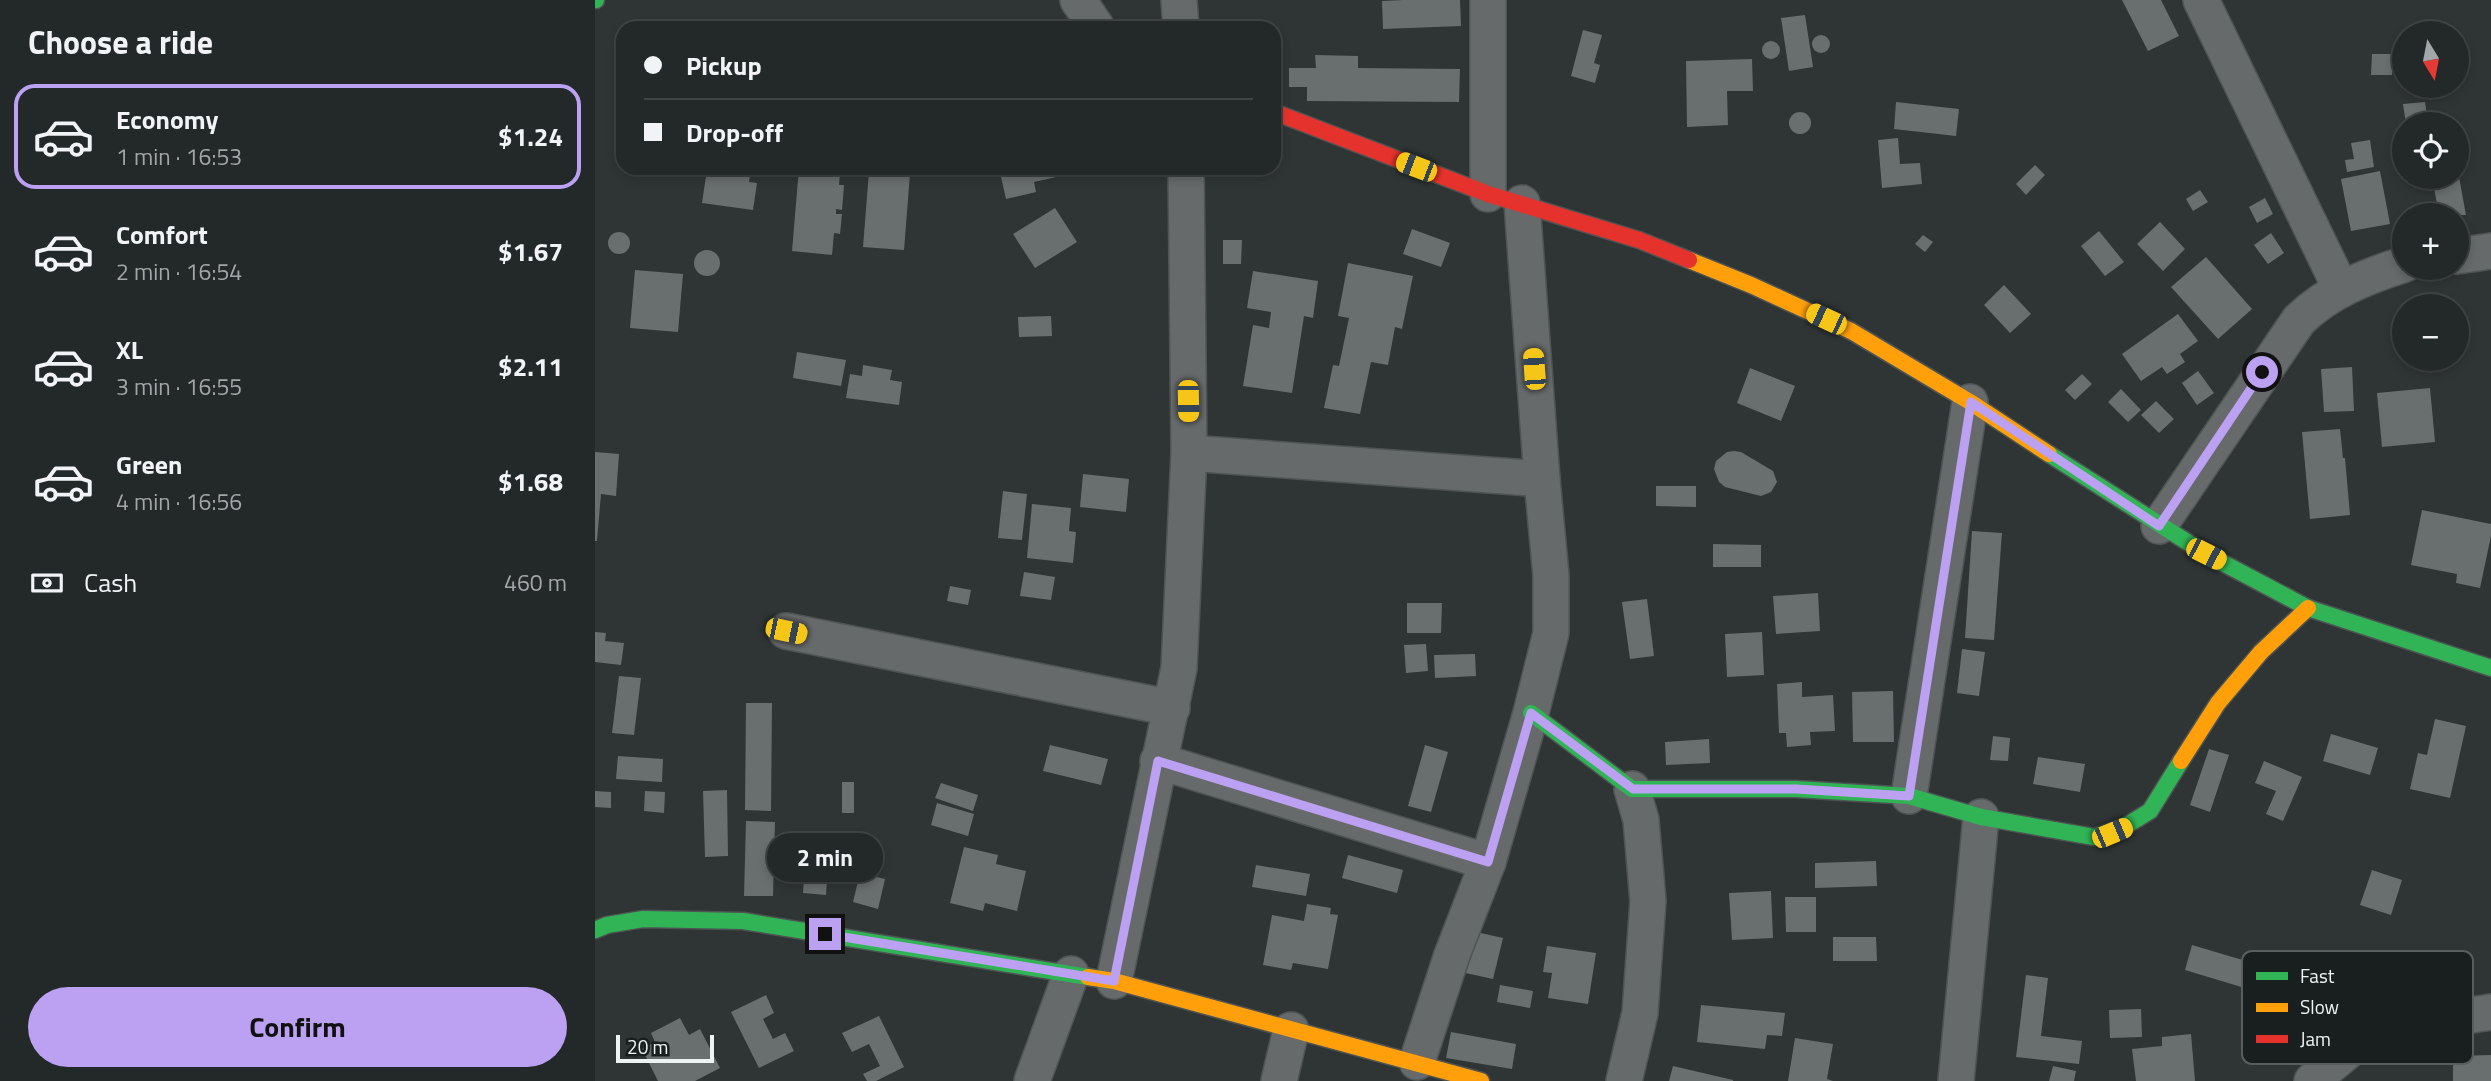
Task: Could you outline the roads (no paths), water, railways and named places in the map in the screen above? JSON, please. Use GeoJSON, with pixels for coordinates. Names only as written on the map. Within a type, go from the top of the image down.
{"type":"FeatureCollection","features":[{"type":"Feature","properties":{"kind":"street"},"geometry":{"type":"LineString","coordinates":[[1077,0],[1092,21]]}},
{"type":"Feature","properties":{"kind":"street"},"geometry":{"type":"LineString","coordinates":[[1179,0],[1180,21]]}},
{"type":"Feature","properties":{"kind":"street"},"geometry":{"type":"LineString","coordinates":[[1488,0],[1488,194]]}},
{"type":"Feature","properties":{"kind":"street"},"geometry":{"type":"LineString","coordinates":[[2200,0],[2341,289]]}},
{"type":"Feature","properties":{"kind":"street"},"geometry":{"type":"LineString","coordinates":[[1281,115],[1488,194],[1639,240],[1751,285],[1851,331],[1971,402],[2159,526],[2308,608],[2491,668]]}},
{"type":"Feature","properties":{"kind":"street"},"geometry":{"type":"LineString","coordinates":[[1114,981],[1179,668],[1189,453],[1186,175]]}},
{"type":"Feature","properties":{"kind":"street"},"geometry":{"type":"LineString","coordinates":[[1417,1062],[1452,955],[1488,862],[1551,633],[1551,576],[1522,203]]}},
{"type":"Feature","properties":{"kind":"street"},"geometry":{"type":"LineString","coordinates":[[2469,254],[2491,251]]}},
{"type":"Feature","properties":{"kind":"street"},"geometry":{"type":"LineString","coordinates":[[2159,526],[2299,320],[2315,304],[2341,289],[2392,268]]}},
{"type":"Feature","properties":{"kind":"street"},"geometry":{"type":"LineString","coordinates":[[1909,796],[1971,402]]}},
{"type":"Feature","properties":{"kind":"street"},"geometry":{"type":"LineString","coordinates":[[1189,453],[1542,479]]}},
{"type":"Feature","properties":{"kind":"street"},"geometry":{"type":"LineString","coordinates":[[1531,713],[1633,789],[1796,789],[1909,796],[1981,817],[2094,836],[2112,833],[2136,822],[2150,811],[2218,703],[2261,652],[2308,608]]}},
{"type":"Feature","properties":{"kind":"street"},"geometry":{"type":"LineString","coordinates":[[786,631],[1172,708]]}},
{"type":"Feature","properties":{"kind":"street"},"geometry":{"type":"LineString","coordinates":[[1158,761],[1488,862]]}},
{"type":"Feature","properties":{"kind":"street"},"geometry":{"type":"LineString","coordinates":[[1624,1081],[1640,1013],[1648,901],[1641,820],[1633,789]]}},
{"type":"Feature","properties":{"kind":"street"},"geometry":{"type":"LineString","coordinates":[[1955,1081],[1981,817]]}},
{"type":"Feature","properties":{"kind":"street"},"geometry":{"type":"LineString","coordinates":[[595,930],[607,925],[643,919],[743,921],[1114,981],[1481,1081]]}},
{"type":"Feature","properties":{"kind":"street"},"geometry":{"type":"LineString","coordinates":[[1032,1081],[1070,974]]}},
{"type":"Feature","properties":{"kind":"street"},"geometry":{"type":"LineString","coordinates":[[2473,1015],[2491,1012]]}},
{"type":"Feature","properties":{"kind":"street"},"geometry":{"type":"LineString","coordinates":[[1279,1081],[1291,1030]]}},
{"type":"Feature","properties":{"kind":"street"},"geometry":{"type":"LineString","coordinates":[[2312,1081],[2332,1064]]}}]}
